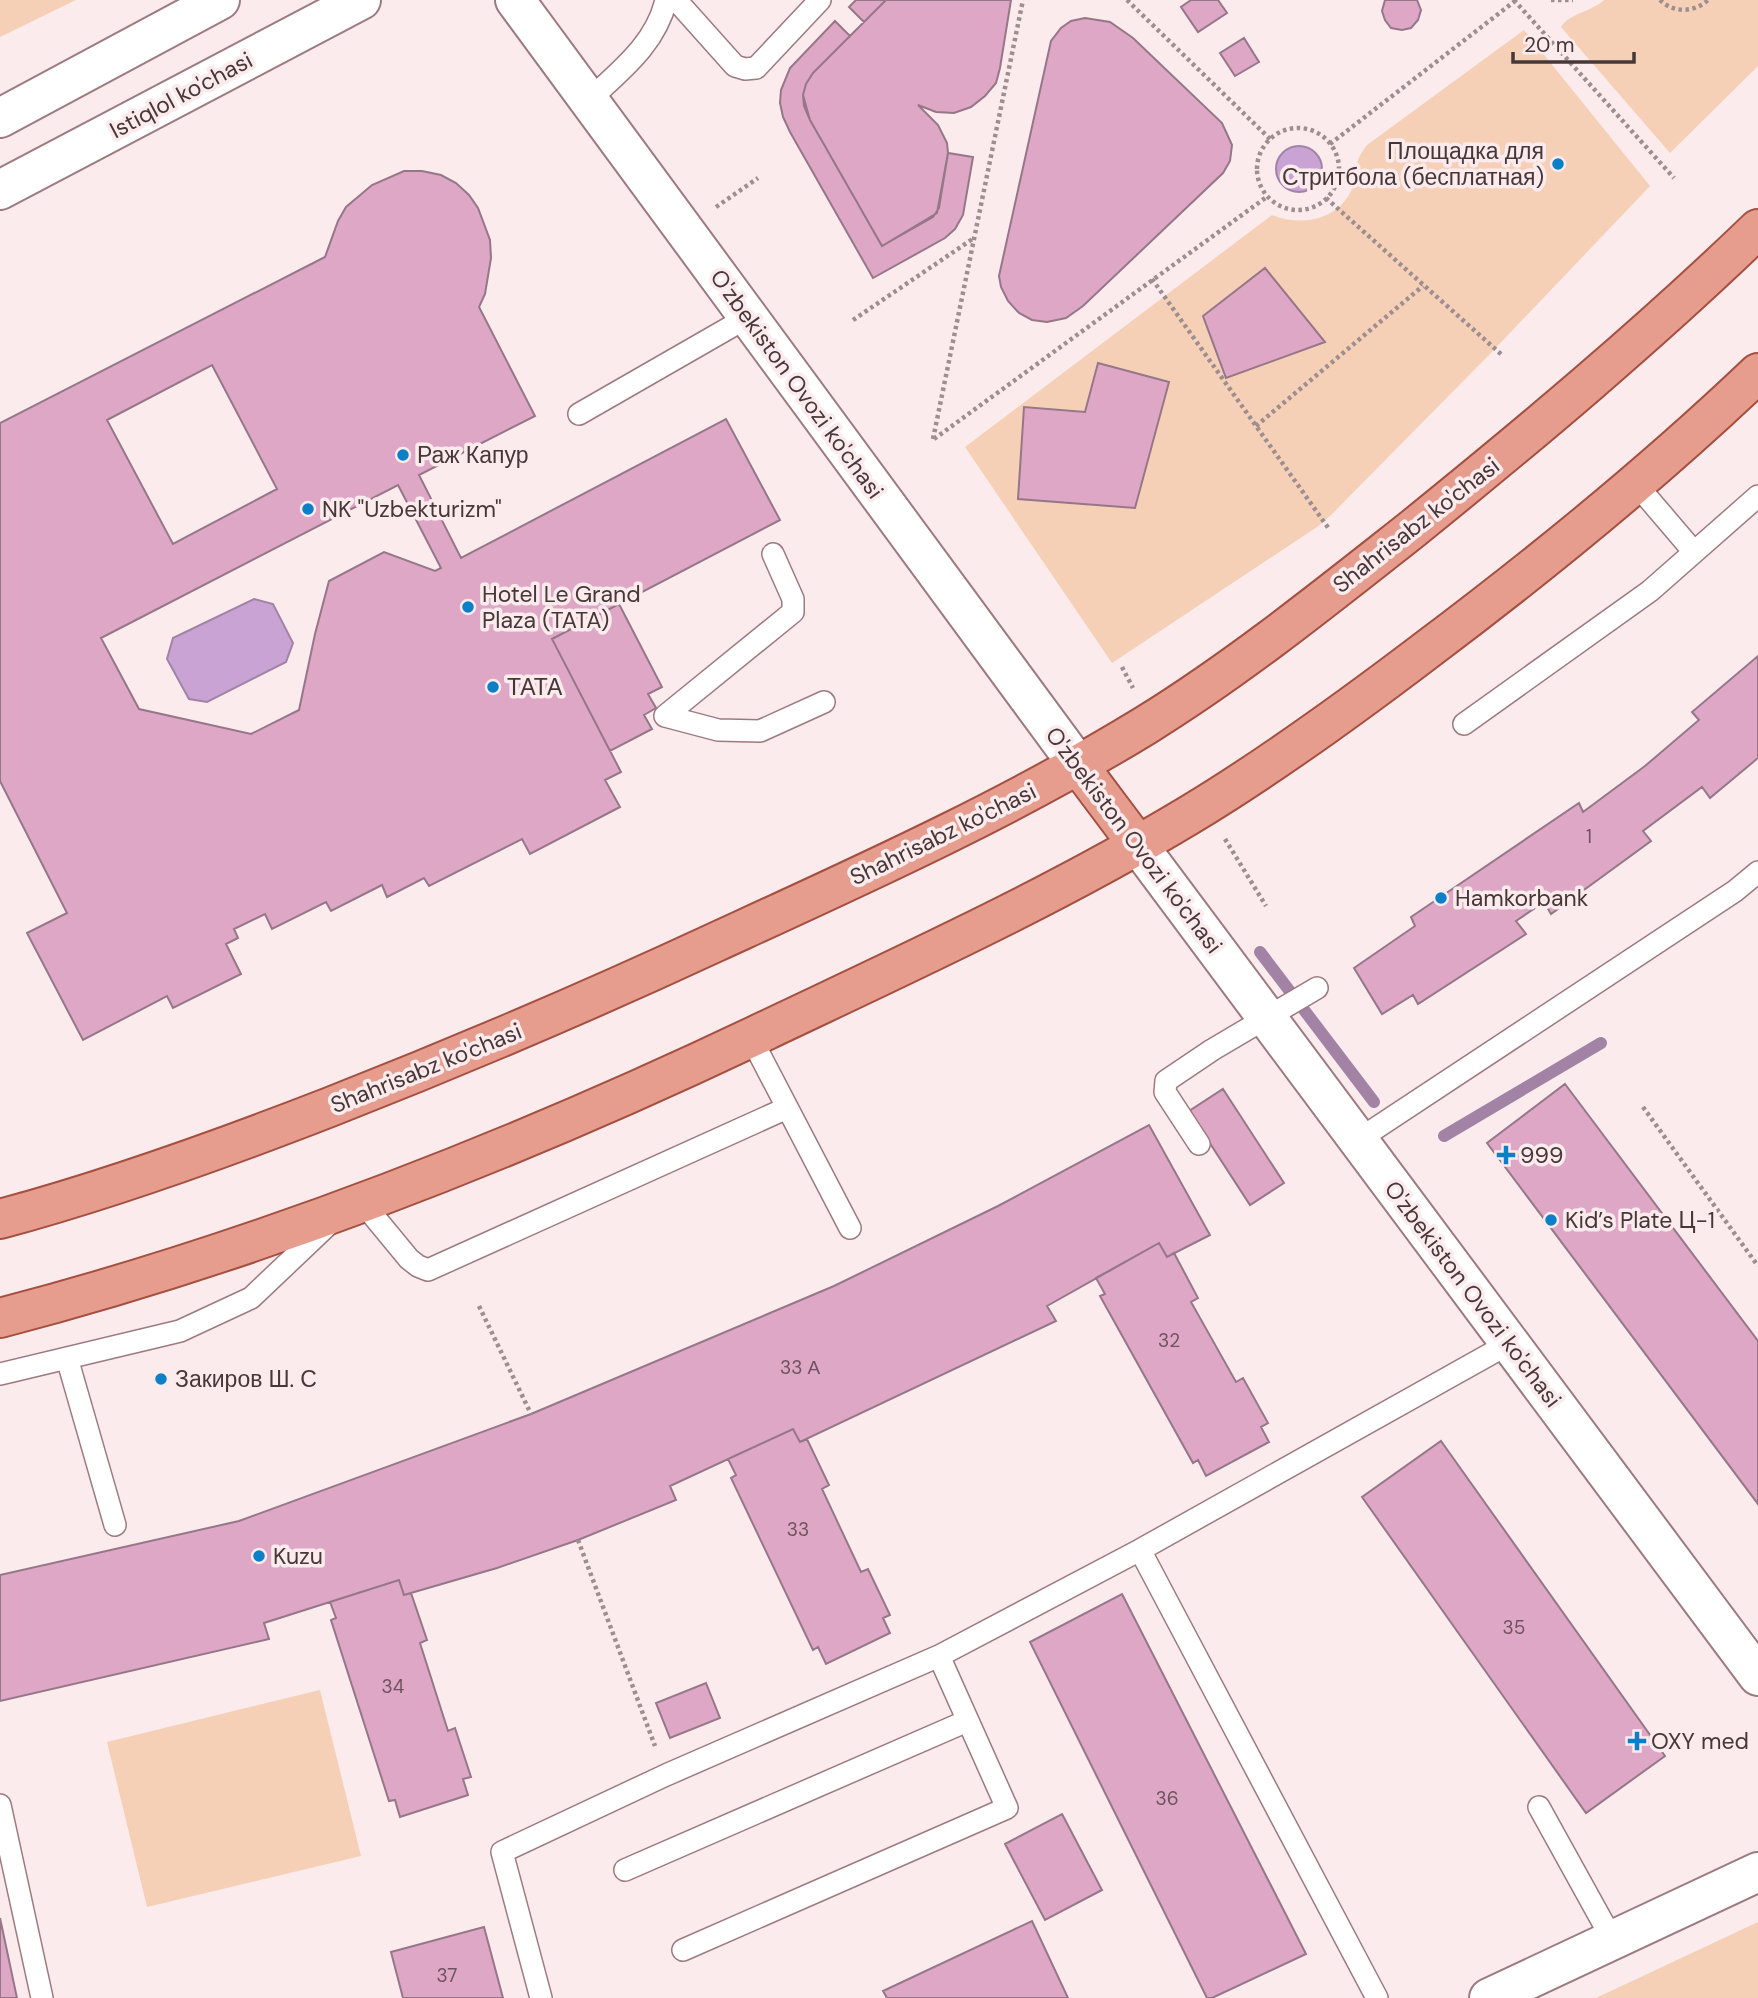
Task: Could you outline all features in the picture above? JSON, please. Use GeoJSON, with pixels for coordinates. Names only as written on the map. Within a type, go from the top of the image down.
{"type":"FeatureCollection","features":[{"type":"Feature","properties":{"kind":"main road","name":"Shahrisabz ko'chasi"},"geometry":{"type":"LineString","coordinates":[[0,1219],[222,1149],[504,1037],[597,997],[965,826],[1078,765],[1152,721],[1226,671],[1385,551],[1616,361],[1758,229]]}},
{"type":"Feature","properties":{"kind":"main road"},"geometry":{"type":"LineString","coordinates":[[0,1318],[51,1305],[251,1243],[443,1172],[637,1091],[751,1038],[1015,910],[1138,845],[1205,805],[1361,700],[1529,572],[1636,485],[1758,373]]}},
{"type":"Feature","properties":{"kind":"main road","name":"O'zbekiston Ovozi ko'chasi"},"geometry":{"type":"LineString","coordinates":[[1078,765],[1138,845]]}},
{"type":"Feature","properties":{"kind":"street"},"geometry":{"type":"LineString","coordinates":[[0,118],[220,0]]}},
{"type":"Feature","properties":{"kind":"street","name":"Istiqlol ko'chasi"},"geometry":{"type":"LineString","coordinates":[[0,190],[361,0]]}},
{"type":"Feature","properties":{"kind":"street","name":"O'zbekiston Ovozi ko'chasi"},"geometry":{"type":"LineString","coordinates":[[515,0],[1078,765]]}},
{"type":"Feature","properties":{"kind":"street","name":"O'zbekiston Ovozi ko'chasi"},"geometry":{"type":"LineString","coordinates":[[1138,845],[1758,1676]]}},
{"type":"Feature","properties":{"kind":"street"},"geometry":{"type":"LineString","coordinates":[[1489,1998],[1758,1872]]}},
{"type":"Feature","properties":{"kind":"lane"},"geometry":{"type":"LineString","coordinates":[[588,101],[646,45],[657,27],[666,0]]}},
{"type":"Feature","properties":{"kind":"lane"},"geometry":{"type":"LineString","coordinates":[[676,0],[735,66],[745,69],[756,68],[820,0]]}},
{"type":"Feature","properties":{"kind":"lane"},"geometry":{"type":"LineString","coordinates":[[579,414],[748,317]]}},
{"type":"Feature","properties":{"kind":"lane"},"geometry":{"type":"LineString","coordinates":[[1636,485],[1694,552]]}},
{"type":"Feature","properties":{"kind":"lane"},"geometry":{"type":"LineString","coordinates":[[1464,724],[1650,591],[1758,496]]}},
{"type":"Feature","properties":{"kind":"lane"},"geometry":{"type":"LineString","coordinates":[[773,554],[793,599],[793,612],[665,716],[718,730],[761,731],[824,702]]}},
{"type":"Feature","properties":{"kind":"lane"},"geometry":{"type":"LineString","coordinates":[[1358,1140],[1735,891],[1758,872]]}},
{"type":"Feature","properties":{"kind":"lane"},"geometry":{"type":"LineString","coordinates":[[1199,1144],[1165,1092],[1166,1081],[1317,988]]}},
{"type":"Feature","properties":{"kind":"lane"},"geometry":{"type":"LineString","coordinates":[[751,1038],[850,1227]]}},
{"type":"Feature","properties":{"kind":"lane"},"geometry":{"type":"LineString","coordinates":[[0,1374],[180,1331],[251,1298],[355,1205],[409,1259],[428,1270],[787,1108]]}},
{"type":"Feature","properties":{"kind":"lane"},"geometry":{"type":"LineString","coordinates":[[541,1998],[502,1852],[666,1775],[939,1656],[1140,1549],[1510,1343]]}},
{"type":"Feature","properties":{"kind":"lane"},"geometry":{"type":"LineString","coordinates":[[67,1357],[115,1525]]}},
{"type":"Feature","properties":{"kind":"lane"},"geometry":{"type":"LineString","coordinates":[[1140,1549],[1377,1998]]}},
{"type":"Feature","properties":{"kind":"lane"},"geometry":{"type":"LineString","coordinates":[[683,1950],[1007,1808],[939,1656]]}},
{"type":"Feature","properties":{"kind":"lane"},"geometry":{"type":"LineString","coordinates":[[625,1870],[967,1721]]}},
{"type":"Feature","properties":{"kind":"lane"},"geometry":{"type":"LineString","coordinates":[[0,1805],[41,1998]]}},
{"type":"Feature","properties":{"kind":"lane"},"geometry":{"type":"LineString","coordinates":[[1539,1807],[1612,1939]]}},
{"type":"Feature","properties":{"kind":"path"},"geometry":{"type":"LineString","coordinates":[[1023,0],[933,439],[1268,197]]}},
{"type":"Feature","properties":{"kind":"path"},"geometry":{"type":"LineString","coordinates":[[1127,0],[1270,139]]}},
{"type":"Feature","properties":{"kind":"path"},"geometry":{"type":"LineString","coordinates":[[1330,144],[1515,0],[1674,178]]}},
{"type":"Feature","properties":{"kind":"path"},"geometry":{"type":"LineString","coordinates":[[1551,0],[1573,0]]}},
{"type":"Feature","properties":{"kind":"path"},"geometry":{"type":"LineString","coordinates":[[1660,0],[1665,6],[1678,10],[1691,9],[1707,0]]}},
{"type":"Feature","properties":{"kind":"path"},"geometry":{"type":"LineString","coordinates":[[1290,128],[1301,128],[1312,131],[1330,144],[1336,154],[1338,178],[1334,189],[1326,198],[1303,210],[1277,205],[1268,197],[1260,186],[1257,161],[1270,139],[1290,128]]}},
{"type":"Feature","properties":{"kind":"path"},"geometry":{"type":"LineString","coordinates":[[684,230],[758,178]]}},
{"type":"Feature","properties":{"kind":"path"},"geometry":{"type":"LineString","coordinates":[[1326,198],[1502,355]]}},
{"type":"Feature","properties":{"kind":"path"},"geometry":{"type":"LineString","coordinates":[[853,320],[974,238]]}},
{"type":"Feature","properties":{"kind":"path"},"geometry":{"type":"LineString","coordinates":[[1152,279],[1329,529]]}},
{"type":"Feature","properties":{"kind":"path"},"geometry":{"type":"LineString","coordinates":[[1256,426],[1423,286]]}},
{"type":"Feature","properties":{"kind":"path"},"geometry":{"type":"LineString","coordinates":[[1205,805],[1266,906]]}},
{"type":"Feature","properties":{"kind":"path"},"geometry":{"type":"LineString","coordinates":[[1643,1107],[1758,1265]]}},
{"type":"Feature","properties":{"kind":"path"},"geometry":{"type":"LineString","coordinates":[[479,1306],[530,1414]]}},
{"type":"Feature","properties":{"kind":"path"},"geometry":{"type":"LineString","coordinates":[[578,1540],[666,1775]]}},
{"type":"Feature","properties":{"kind":"shaded area"},"geometry":{"type":"Polygon","coordinates":[[[0,0],[76,0],[0,37],[0,0]]]}},
{"type":"Feature","properties":{"kind":"shaded area"},"geometry":{"type":"Polygon","coordinates":[[[1604,0],[1758,0],[1758,66],[1670,153],[1561,27],[1565,22],[1604,0]]]}},
{"type":"Feature","properties":{"kind":"shaded area"},"geometry":{"type":"Polygon","coordinates":[[[1524,30],[1650,186],[1331,515],[1317,527],[1112,663],[965,447],[1272,215],[1284,219],[1310,220],[1333,212],[1350,193],[1358,159],[1367,145],[1524,30]]]}},
{"type":"Feature","properties":{"kind":"shaded area"},"geometry":{"type":"Polygon","coordinates":[[[1299,146],[1315,153],[1322,169],[1315,185],[1299,192],[1283,185],[1276,169],[1283,153],[1299,146]]]}},
{"type":"Feature","properties":{"kind":"shaded area"},"geometry":{"type":"Polygon","coordinates":[[[254,599],[273,604],[293,643],[286,662],[207,702],[189,699],[167,659],[173,638],[254,599]]]}},
{"type":"Feature","properties":{"kind":"shaded area"},"geometry":{"type":"Polygon","coordinates":[[[320,1690],[361,1856],[147,1907],[107,1742],[320,1690]]]}},
{"type":"Feature","properties":{"kind":"shaded area"},"geometry":{"type":"Polygon","coordinates":[[[1758,1922],[1758,1998],[1596,1998],[1758,1922]]]}},
{"type":"Feature","properties":{"kind":"building"},"geometry":{"type":"Polygon","coordinates":[[[856,0],[886,0],[864,22],[849,7],[856,0]]]}},
{"type":"Feature","properties":{"kind":"building"},"geometry":{"type":"Polygon","coordinates":[[[886,0],[1011,0],[996,83],[985,96],[971,107],[954,113],[936,112],[918,105],[938,125],[947,143],[948,153],[939,208],[933,217],[882,246],[810,120],[803,95],[813,73],[886,0]]]}},
{"type":"Feature","properties":{"kind":"building"},"geometry":{"type":"Polygon","coordinates":[[[1191,0],[1218,0],[1227,13],[1198,32],[1181,7],[1191,0]]]}},
{"type":"Feature","properties":{"kind":"building"},"geometry":{"type":"Polygon","coordinates":[[[1385,0],[1417,0],[1421,10],[1418,20],[1411,28],[1391,28],[1382,11],[1385,0]]]}},
{"type":"Feature","properties":{"kind":"building"},"geometry":{"type":"Polygon","coordinates":[[[1085,18],[1110,22],[1133,38],[1222,123],[1232,145],[1230,161],[1223,173],[1083,306],[1066,318],[1047,322],[1032,320],[1019,313],[1008,301],[999,276],[1051,41],[1061,28],[1071,21],[1085,18]]]}},
{"type":"Feature","properties":{"kind":"building"},"geometry":{"type":"Polygon","coordinates":[[[835,21],[850,36],[813,73],[803,95],[804,106],[882,246],[937,213],[948,153],[973,157],[963,215],[955,229],[945,238],[873,278],[790,132],[780,103],[781,90],[790,68],[835,21]]]}},
{"type":"Feature","properties":{"kind":"building"},"geometry":{"type":"Polygon","coordinates":[[[1244,38],[1259,62],[1235,76],[1220,53],[1244,38]]]}},
{"type":"Feature","properties":{"kind":"building","name":"Hotel Le Grand Plaza (TATA)"},"geometry":{"type":"Polygon","coordinates":[[[404,171],[422,171],[441,175],[456,183],[469,195],[478,208],[490,240],[491,258],[485,294],[479,307],[535,416],[419,475],[461,558],[726,419],[780,520],[552,639],[621,772],[605,780],[620,807],[530,854],[522,839],[429,886],[424,878],[387,897],[382,885],[331,911],[326,902],[272,929],[265,914],[234,929],[238,938],[226,944],[241,974],[173,1008],[167,996],[83,1040],[27,933],[67,913],[0,781],[0,423],[325,257],[346,207],[372,185],[404,171]],[[212,365],[107,420],[173,544],[277,489],[212,365]],[[398,485],[101,638],[139,709],[251,734],[299,710],[329,581],[384,552],[435,571],[441,568],[398,485]]]}},
{"type":"Feature","properties":{"kind":"building"},"geometry":{"type":"Polygon","coordinates":[[[1265,268],[1325,342],[1226,378],[1203,316],[1265,268]]]}},
{"type":"Feature","properties":{"kind":"building"},"geometry":{"type":"Polygon","coordinates":[[[1098,363],[1169,382],[1135,508],[1018,499],[1024,407],[1085,412],[1098,363]]]}},
{"type":"Feature","properties":{"kind":"building"},"geometry":{"type":"Polygon","coordinates":[[[619,604],[662,687],[648,694],[656,708],[644,715],[652,729],[610,751],[552,639],[619,604]]]}},
{"type":"Feature","properties":{"kind":"building"},"geometry":{"type":"Polygon","coordinates":[[[1758,656],[1758,758],[1710,798],[1702,787],[1643,831],[1651,841],[1551,914],[1544,902],[1516,921],[1526,934],[1418,1004],[1413,995],[1382,1014],[1354,968],[1415,926],[1411,917],[1579,803],[1583,812],[1645,766],[1699,720],[1692,712],[1758,656]]]}},
{"type":"Feature","properties":{"kind":"building"},"geometry":{"type":"Polygon","coordinates":[[[1565,1084],[1758,1341],[1758,1504],[1487,1143],[1565,1084]]]}},
{"type":"Feature","properties":{"kind":"building"},"geometry":{"type":"Polygon","coordinates":[[[1223,1089],[1284,1183],[1250,1205],[1189,1111],[1223,1089]]]}},
{"type":"Feature","properties":{"kind":"building"},"geometry":{"type":"Polygon","coordinates":[[[1149,1125],[1210,1235],[1167,1257],[1159,1243],[1047,1306],[1056,1321],[800,1442],[793,1429],[670,1486],[676,1500],[578,1540],[497,1568],[404,1595],[399,1580],[264,1623],[269,1639],[0,1701],[0,1575],[239,1521],[531,1414],[834,1286],[998,1206],[1149,1125]]]}},
{"type":"Feature","properties":{"kind":"building"},"geometry":{"type":"Polygon","coordinates":[[[1159,1243],[1167,1257],[1174,1253],[1198,1298],[1191,1302],[1236,1382],[1243,1378],[1268,1423],[1261,1427],[1269,1442],[1206,1476],[1198,1460],[1193,1463],[1100,1296],[1105,1294],[1096,1278],[1159,1243]]]}},
{"type":"Feature","properties":{"kind":"building"},"geometry":{"type":"Polygon","coordinates":[[[793,1429],[800,1442],[807,1439],[829,1485],[822,1489],[861,1572],[868,1569],[890,1615],[883,1618],[890,1633],[826,1664],[818,1647],[813,1650],[731,1478],[736,1475],[728,1459],[793,1429]]]}},
{"type":"Feature","properties":{"kind":"building"},"geometry":{"type":"Polygon","coordinates":[[[1441,1441],[1665,1756],[1586,1813],[1362,1497],[1441,1441]]]}},
{"type":"Feature","properties":{"kind":"building"},"geometry":{"type":"Polygon","coordinates":[[[399,1580],[404,1595],[411,1593],[427,1640],[420,1643],[448,1731],[455,1728],[471,1777],[463,1779],[468,1795],[400,1817],[395,1800],[389,1801],[331,1620],[336,1618],[330,1602],[399,1580]]]}},
{"type":"Feature","properties":{"kind":"building"},"geometry":{"type":"Polygon","coordinates":[[[1122,1594],[1306,1954],[1212,1998],[1207,1998],[1030,1642],[1122,1594]]]}},
{"type":"Feature","properties":{"kind":"building"},"geometry":{"type":"Polygon","coordinates":[[[706,1683],[720,1718],[670,1738],[656,1703],[706,1683]]]}},
{"type":"Feature","properties":{"kind":"building"},"geometry":{"type":"Polygon","coordinates":[[[1062,1814],[1102,1890],[1045,1920],[1005,1844],[1062,1814]]]}},
{"type":"Feature","properties":{"kind":"building"},"geometry":{"type":"Polygon","coordinates":[[[0,1918],[17,1998],[0,1998],[0,1918]]]}},
{"type":"Feature","properties":{"kind":"building"},"geometry":{"type":"Polygon","coordinates":[[[1032,1921],[1068,1998],[887,1998],[883,1991],[1032,1921]]]}},
{"type":"Feature","properties":{"kind":"building"},"geometry":{"type":"Polygon","coordinates":[[[484,1927],[503,1998],[403,1998],[391,1952],[484,1927]]]}},
{"type":"Feature","properties":{"kind":"waterway"},"geometry":{"type":"LineString","coordinates":[[1260,952],[1374,1102]]}},
{"type":"Feature","properties":{"kind":"waterway"},"geometry":{"type":"LineString","coordinates":[[1444,1136],[1601,1043]]}},
{"type":"Feature","properties":{"kind":"place","name":"Площадка для Стритбола (бесплатная)"},"geometry":{"type":"Point","coordinates":[1558,164]}},
{"type":"Feature","properties":{"kind":"place","name":"Раж Капур"},"geometry":{"type":"Point","coordinates":[403,455]}},
{"type":"Feature","properties":{"kind":"place","name":"NK \"Uzbekturizm\""},"geometry":{"type":"Point","coordinates":[308,509]}},
{"type":"Feature","properties":{"kind":"place","name":"Hotel Le Grand Plaza (TATA)"},"geometry":{"type":"Point","coordinates":[468,607]}},
{"type":"Feature","properties":{"kind":"place","name":"ТАТА"},"geometry":{"type":"Point","coordinates":[493,687]}},
{"type":"Feature","properties":{"kind":"place","name":"Hamkorbank"},"geometry":{"type":"Point","coordinates":[1441,898]}},
{"type":"Feature","properties":{"kind":"place","name":"999"},"geometry":{"type":"Point","coordinates":[1506,1155]}},
{"type":"Feature","properties":{"kind":"place","name":"Kid’s Plate Ц-1"},"geometry":{"type":"Point","coordinates":[1551,1220]}},
{"type":"Feature","properties":{"kind":"place","name":"Закиров Ш. С"},"geometry":{"type":"Point","coordinates":[161,1379]}},
{"type":"Feature","properties":{"kind":"place","name":"Kuzu"},"geometry":{"type":"Point","coordinates":[259,1556]}},
{"type":"Feature","properties":{"kind":"place","name":"OXY med"},"geometry":{"type":"Point","coordinates":[1637,1741]}}]}
